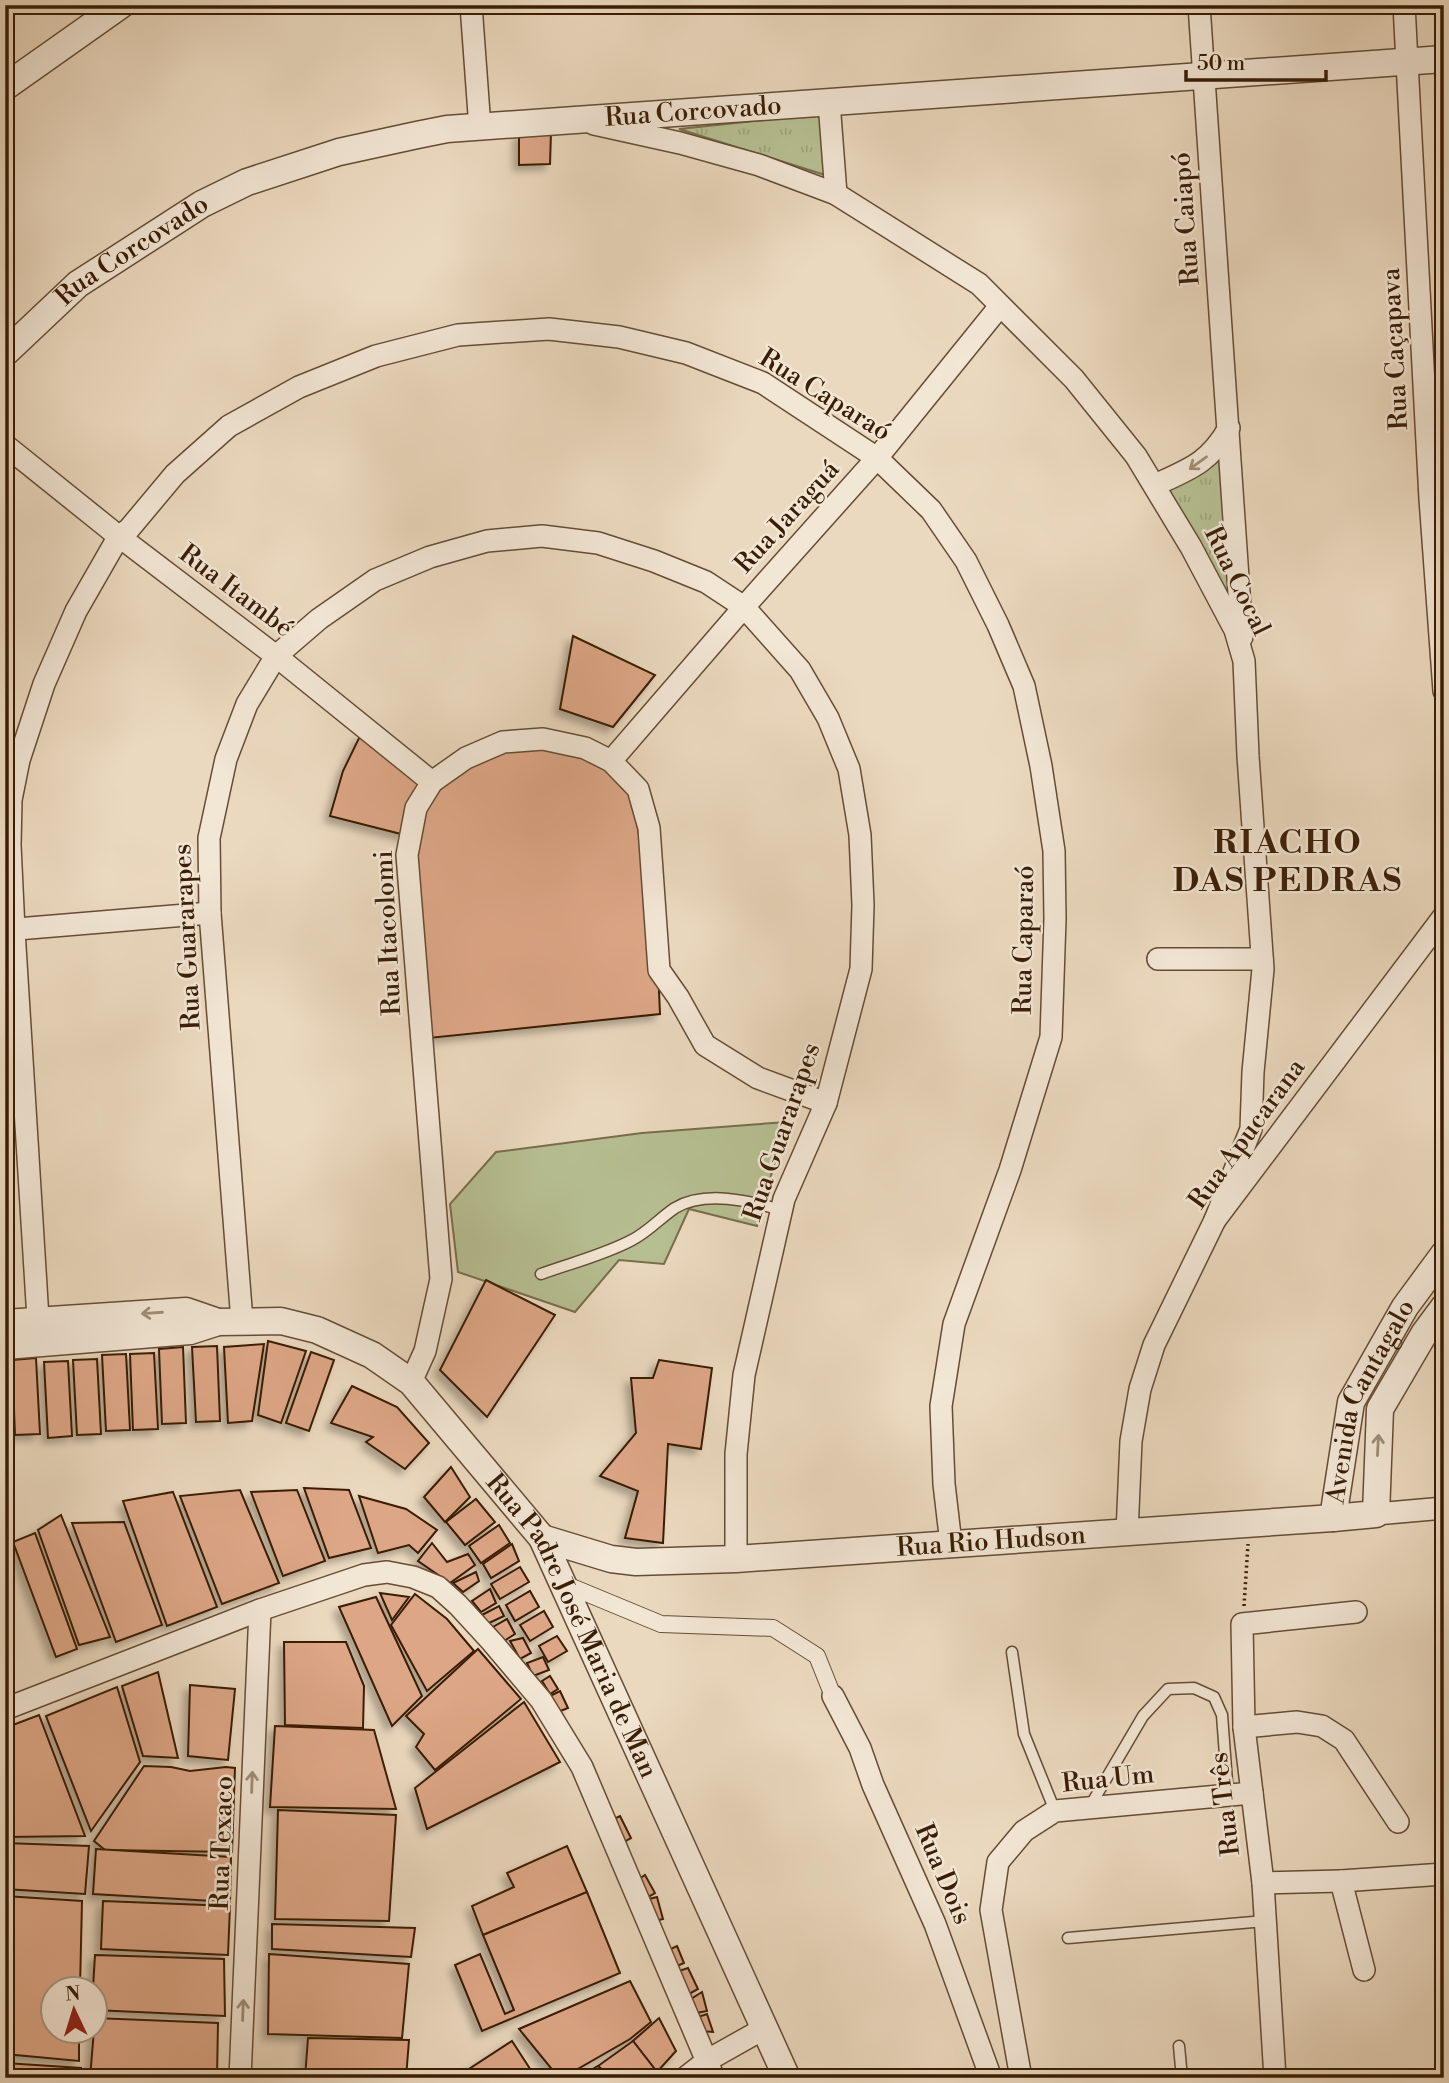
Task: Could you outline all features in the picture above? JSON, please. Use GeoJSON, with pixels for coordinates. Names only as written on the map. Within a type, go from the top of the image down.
{"type":"FeatureCollection","features":[{"type":"Feature","properties":{"kind":"street"},"geometry":{"type":"LineString","coordinates":[[5,86],[121,5]]}},
{"type":"Feature","properties":{"kind":"street"},"geometry":{"type":"LineString","coordinates":[[471,5],[480,128]]}},
{"type":"Feature","properties":{"kind":"street","name":"Rua Caiapó"},"geometry":{"type":"LineString","coordinates":[[1199,5],[1244,660]]}},
{"type":"Feature","properties":{"kind":"street","name":"Rua Caçapava"},"geometry":{"type":"LineString","coordinates":[[1404,5],[1437,497],[1444,691]]}},
{"type":"Feature","properties":{"kind":"street","name":"Rua Corcovado"},"geometry":{"type":"LineString","coordinates":[[5,353],[78,284],[202,204],[247,182],[340,152],[416,135],[575,120],[1444,60]]}},
{"type":"Feature","properties":{"kind":"street"},"geometry":{"type":"LineString","coordinates":[[829,102],[836,194]]}},
{"type":"Feature","properties":{"kind":"street","name":"Rua Cocal"},"geometry":{"type":"LineString","coordinates":[[575,120],[680,143],[759,165],[836,194],[979,284],[1074,379],[1136,456],[1155,485],[1235,630],[1244,660],[1262,959],[1251,1129],[1215,1220]]}},
{"type":"Feature","properties":{"kind":"street","name":"Rua Jaraguá"},"geometry":{"type":"LineString","coordinates":[[611,761],[877,458],[1000,306]]}},
{"type":"Feature","properties":{"kind":"street","name":"Rua Caparaó"},"geometry":{"type":"LineString","coordinates":[[39,1332],[10,930],[10,800],[19,760],[44,684],[76,611],[118,536],[129,529],[175,474],[229,426],[299,387],[376,356],[458,335],[549,329],[619,337],[686,353],[763,383],[877,458],[931,510],[966,561],[1024,686],[1041,766],[1054,852],[1051,1037],[1010,1170],[954,1324],[941,1406],[944,1484],[951,1544]]}},
{"type":"Feature","properties":{"kind":"street"},"geometry":{"type":"LineString","coordinates":[[1155,485],[1192,469],[1218,448],[1229,428]]}},
{"type":"Feature","properties":{"kind":"street","name":"Rua Itambé"},"geometry":{"type":"LineString","coordinates":[[5,445],[118,536],[276,656],[432,782]]}},
{"type":"Feature","properties":{"kind":"street","name":"Rua Guararapes"},"geometry":{"type":"LineString","coordinates":[[230,1321],[210,913],[209,838],[226,759],[247,704],[276,656],[319,619],[375,580],[430,557],[487,541],[542,536],[598,543],[654,561],[705,582],[744,607],[800,670],[828,718],[849,769],[860,835],[863,905],[861,969],[825,1103],[781,1210],[744,1376],[736,1454],[736,1559]]}},
{"type":"Feature","properties":{"kind":"street","name":"Rua Itacolomi"},"geometry":{"type":"LineString","coordinates":[[411,1382],[425,1351],[441,1279],[407,855],[416,808],[432,782],[466,758],[503,742],[543,740],[585,748],[611,761],[638,789],[649,828],[659,970],[705,1045],[758,1078],[825,1103]]}},
{"type":"Feature","properties":{"kind":"street"},"geometry":{"type":"LineString","coordinates":[[10,930],[210,913]]}},
{"type":"Feature","properties":{"kind":"street","name":"Rua Apucarana"},"geometry":{"type":"LineString","coordinates":[[1127,1533],[1131,1441],[1140,1389],[1154,1345],[1215,1220],[1444,916]]}},
{"type":"Feature","properties":{"kind":"street"},"geometry":{"type":"LineString","coordinates":[[1158,959],[1262,959]]}},
{"type":"Feature","properties":{"kind":"street","name":"Avenida Cantagalo"},"geometry":{"type":"LineString","coordinates":[[1333,1518],[1351,1402],[1405,1307],[1444,1254]]}},
{"type":"Feature","properties":{"kind":"street","name":"Avenida Cantagalo"},"geometry":{"type":"LineString","coordinates":[[1376,1514],[1380,1409],[1424,1334],[1444,1307]]}},
{"type":"Feature","properties":{"kind":"street","name":"Rua Padre José Maria de Man"},"geometry":{"type":"LineString","coordinates":[[5,1323],[39,1332],[190,1331],[230,1321],[281,1321],[317,1330],[372,1355],[411,1382],[542,1538],[787,2078]]}},
{"type":"Feature","properties":{"kind":"street","name":"Rua Padre José Maria de Man"},"geometry":{"type":"LineString","coordinates":[[5,1346],[39,1332]]}},
{"type":"Feature","properties":{"kind":"street","name":"Rua Rio Hudson"},"geometry":{"type":"LineString","coordinates":[[542,1538],[611,1559],[636,1562],[736,1559],[1127,1533],[1444,1508]]}},
{"type":"Feature","properties":{"kind":"street"},"geometry":{"type":"LineString","coordinates":[[5,1709],[260,1611],[363,1575],[387,1572],[413,1577],[438,1587],[458,1605],[541,1700],[582,1767],[711,2069]]}},
{"type":"Feature","properties":{"kind":"street"},"geometry":{"type":"LineString","coordinates":[[562,1583],[661,1624],[773,1628],[817,1656],[833,1696]]}},
{"type":"Feature","properties":{"kind":"street","name":"Rua Texaco"},"geometry":{"type":"LineString","coordinates":[[240,2078],[260,1611]]}},
{"type":"Feature","properties":{"kind":"street"},"geometry":{"type":"LineString","coordinates":[[1242,1624],[1356,1612]]}},
{"type":"Feature","properties":{"kind":"street","name":"Rua Três"},"geometry":{"type":"LineString","coordinates":[[1242,1624],[1244,1727],[1263,1883],[1275,2078]]}},
{"type":"Feature","properties":{"kind":"street","name":"Rua Dois"},"geometry":{"type":"LineString","coordinates":[[833,1696],[860,1748],[873,1785],[935,1924],[991,2078]]}},
{"type":"Feature","properties":{"kind":"street"},"geometry":{"type":"LineString","coordinates":[[1244,1727],[1297,1722],[1322,1726],[1344,1740],[1398,1822]]}},
{"type":"Feature","properties":{"kind":"street","name":"Rua Um"},"geometry":{"type":"LineString","coordinates":[[1021,2078],[990,1910],[998,1862],[1024,1831],[1055,1811],[1252,1793]]}},
{"type":"Feature","properties":{"kind":"street"},"geometry":{"type":"LineString","coordinates":[[1263,1883],[1444,1874]]}},
{"type":"Feature","properties":{"kind":"street"},"geometry":{"type":"LineString","coordinates":[[1341,1881],[1364,1970]]}},
{"type":"Feature","properties":{"kind":"street"},"geometry":{"type":"LineString","coordinates":[[685,2078],[711,2069],[765,2028]]}},
{"type":"Feature","properties":{"kind":"lane"},"geometry":{"type":"LineString","coordinates":[[541,1274],[632,1240],[687,1203],[746,1201],[781,1210]]}},
{"type":"Feature","properties":{"kind":"lane"},"geometry":{"type":"LineString","coordinates":[[1012,1652],[1024,1734],[1055,1811]]}},
{"type":"Feature","properties":{"kind":"lane"},"geometry":{"type":"LineString","coordinates":[[1089,1808],[1143,1716],[1168,1689],[1194,1688],[1214,1697],[1222,1715],[1228,1795]]}},
{"type":"Feature","properties":{"kind":"lane"},"geometry":{"type":"LineString","coordinates":[[1068,1938],[1265,1921]]}},
{"type":"Feature","properties":{"kind":"lane"},"geometry":{"type":"LineString","coordinates":[[1180,2046],[1182,2078]]}},
{"type":"Feature","properties":{"kind":"path"},"geometry":{"type":"LineString","coordinates":[[1242,1624],[1250,1524]]}},
{"type":"Feature","properties":{"kind":"green space"},"geometry":{"type":"Polygon","coordinates":[[[820,114],[825,175],[679,129],[820,114]]]}},
{"type":"Feature","properties":{"kind":"green space"},"geometry":{"type":"Polygon","coordinates":[[[1225,452],[1235,613],[1161,486],[1225,452]]]}},
{"type":"Feature","properties":{"kind":"green space"},"geometry":{"type":"Polygon","coordinates":[[[786,1122],[757,1226],[689,1209],[664,1264],[619,1260],[575,1312],[458,1272],[450,1204],[496,1152],[642,1133],[786,1122]]]}},
{"type":"Feature","properties":{"kind":"building"},"geometry":{"type":"Polygon","coordinates":[[[551,132],[550,164],[519,165],[519,133],[551,132]]]}},
{"type":"Feature","properties":{"kind":"building"},"geometry":{"type":"Polygon","coordinates":[[[573,636],[655,675],[613,727],[560,709],[573,636]]]}},
{"type":"Feature","properties":{"kind":"building"},"geometry":{"type":"Polygon","coordinates":[[[361,734],[425,784],[405,835],[330,816],[343,771],[361,734]]]}},
{"type":"Feature","properties":{"kind":"building"},"geometry":{"type":"Polygon","coordinates":[[[528,745],[600,756],[633,795],[645,875],[656,922],[660,1014],[429,1038],[408,861],[416,808],[460,763],[528,745]]]}},
{"type":"Feature","properties":{"kind":"building"},"geometry":{"type":"Polygon","coordinates":[[[486,1280],[555,1315],[487,1417],[440,1370],[486,1280]]]}},
{"type":"Feature","properties":{"kind":"building"},"geometry":{"type":"Polygon","coordinates":[[[268,1341],[306,1351],[281,1423],[258,1415],[268,1341]]]}},
{"type":"Feature","properties":{"kind":"building"},"geometry":{"type":"Polygon","coordinates":[[[264,1344],[252,1421],[228,1423],[224,1347],[264,1344]]]}},
{"type":"Feature","properties":{"kind":"building"},"geometry":{"type":"Polygon","coordinates":[[[217,1346],[220,1421],[196,1422],[192,1347],[217,1346]]]}},
{"type":"Feature","properties":{"kind":"building"},"geometry":{"type":"Polygon","coordinates":[[[183,1347],[186,1423],[162,1424],[159,1349],[183,1347]]]}},
{"type":"Feature","properties":{"kind":"building"},"geometry":{"type":"Polygon","coordinates":[[[311,1352],[334,1360],[309,1431],[286,1423],[311,1352]]]}},
{"type":"Feature","properties":{"kind":"building"},"geometry":{"type":"Polygon","coordinates":[[[154,1353],[158,1429],[133,1430],[130,1354],[154,1353]]]}},
{"type":"Feature","properties":{"kind":"building"},"geometry":{"type":"Polygon","coordinates":[[[126,1354],[130,1430],[106,1431],[102,1355],[126,1354]]]}},
{"type":"Feature","properties":{"kind":"building"},"geometry":{"type":"Polygon","coordinates":[[[36,1358],[40,1434],[15,1435],[12,1360],[36,1358]]]}},
{"type":"Feature","properties":{"kind":"building"},"geometry":{"type":"Polygon","coordinates":[[[97,1359],[101,1434],[77,1435],[73,1360],[97,1359]]]}},
{"type":"Feature","properties":{"kind":"building"},"geometry":{"type":"Polygon","coordinates":[[[659,1360],[712,1368],[701,1449],[668,1444],[663,1543],[625,1538],[638,1491],[600,1476],[636,1433],[631,1378],[653,1378],[659,1360]]]}},
{"type":"Feature","properties":{"kind":"building"},"geometry":{"type":"Polygon","coordinates":[[[68,1361],[72,1436],[48,1438],[44,1362],[68,1361]]]}},
{"type":"Feature","properties":{"kind":"building"},"geometry":{"type":"Polygon","coordinates":[[[352,1386],[397,1407],[429,1443],[405,1469],[366,1442],[373,1437],[331,1423],[352,1386]]]}},
{"type":"Feature","properties":{"kind":"building"},"geometry":{"type":"Polygon","coordinates":[[[451,1467],[470,1497],[445,1522],[424,1497],[451,1467]]]}},
{"type":"Feature","properties":{"kind":"building"},"geometry":{"type":"Polygon","coordinates":[[[304,1488],[349,1490],[371,1548],[329,1558],[304,1488]]]}},
{"type":"Feature","properties":{"kind":"building"},"geometry":{"type":"Polygon","coordinates":[[[240,1490],[279,1583],[222,1604],[180,1496],[240,1490]]]}},
{"type":"Feature","properties":{"kind":"building"},"geometry":{"type":"Polygon","coordinates":[[[297,1490],[325,1561],[283,1576],[251,1492],[297,1490]]]}},
{"type":"Feature","properties":{"kind":"building"},"geometry":{"type":"Polygon","coordinates":[[[173,1492],[217,1607],[167,1626],[123,1501],[173,1492]]]}},
{"type":"Feature","properties":{"kind":"building"},"geometry":{"type":"Polygon","coordinates":[[[359,1496],[406,1509],[437,1530],[418,1553],[409,1545],[378,1553],[359,1496]]]}},
{"type":"Feature","properties":{"kind":"building"},"geometry":{"type":"Polygon","coordinates":[[[476,1499],[495,1522],[465,1545],[446,1522],[476,1499]]]}},
{"type":"Feature","properties":{"kind":"building"},"geometry":{"type":"Polygon","coordinates":[[[61,1515],[110,1637],[79,1645],[38,1530],[61,1515]]]}},
{"type":"Feature","properties":{"kind":"building"},"geometry":{"type":"Polygon","coordinates":[[[124,1522],[162,1625],[116,1642],[72,1523],[124,1522]]]}},
{"type":"Feature","properties":{"kind":"building"},"geometry":{"type":"Polygon","coordinates":[[[499,1525],[510,1543],[481,1563],[469,1546],[499,1525]]]}},
{"type":"Feature","properties":{"kind":"building"},"geometry":{"type":"Polygon","coordinates":[[[35,1533],[77,1649],[56,1657],[13,1542],[35,1533]]]}},
{"type":"Feature","properties":{"kind":"building"},"geometry":{"type":"Polygon","coordinates":[[[432,1543],[447,1562],[468,1554],[475,1565],[450,1583],[418,1561],[432,1543]]]}},
{"type":"Feature","properties":{"kind":"building"},"geometry":{"type":"Polygon","coordinates":[[[512,1544],[519,1561],[491,1578],[483,1564],[512,1544]]]}},
{"type":"Feature","properties":{"kind":"building"},"geometry":{"type":"Polygon","coordinates":[[[520,1567],[529,1582],[500,1599],[491,1584],[520,1567]]]}},
{"type":"Feature","properties":{"kind":"building"},"geometry":{"type":"Polygon","coordinates":[[[476,1572],[479,1581],[463,1592],[453,1583],[476,1572]]]}},
{"type":"Feature","properties":{"kind":"building"},"geometry":{"type":"Polygon","coordinates":[[[490,1589],[496,1603],[481,1612],[472,1601],[490,1589]]]}},
{"type":"Feature","properties":{"kind":"building"},"geometry":{"type":"Polygon","coordinates":[[[530,1591],[539,1607],[515,1621],[506,1605],[530,1591]]]}},
{"type":"Feature","properties":{"kind":"building"},"geometry":{"type":"Polygon","coordinates":[[[380,1593],[409,1597],[392,1620],[380,1593]]]}},
{"type":"Feature","properties":{"kind":"building"},"geometry":{"type":"Polygon","coordinates":[[[415,1594],[447,1619],[474,1651],[427,1691],[391,1625],[415,1594]]]}},
{"type":"Feature","properties":{"kind":"building"},"geometry":{"type":"Polygon","coordinates":[[[376,1597],[422,1696],[392,1726],[339,1607],[376,1597]]]}},
{"type":"Feature","properties":{"kind":"building"},"geometry":{"type":"Polygon","coordinates":[[[499,1606],[504,1616],[487,1624],[482,1615],[499,1606]]]}},
{"type":"Feature","properties":{"kind":"building"},"geometry":{"type":"Polygon","coordinates":[[[544,1611],[553,1627],[530,1641],[520,1625],[544,1611]]]}},
{"type":"Feature","properties":{"kind":"building"},"geometry":{"type":"Polygon","coordinates":[[[507,1619],[515,1634],[504,1641],[493,1627],[507,1619]]]}},
{"type":"Feature","properties":{"kind":"building"},"geometry":{"type":"Polygon","coordinates":[[[557,1636],[567,1651],[548,1662],[539,1646],[557,1636]]]}},
{"type":"Feature","properties":{"kind":"building"},"geometry":{"type":"Polygon","coordinates":[[[523,1638],[531,1653],[520,1659],[510,1641],[523,1638]]]}},
{"type":"Feature","properties":{"kind":"building"},"geometry":{"type":"Polygon","coordinates":[[[284,1642],[346,1642],[364,1686],[363,1728],[285,1725],[284,1642]]]}},
{"type":"Feature","properties":{"kind":"building"},"geometry":{"type":"Polygon","coordinates":[[[478,1649],[521,1699],[435,1770],[416,1747],[424,1734],[406,1716],[478,1649]]]}},
{"type":"Feature","properties":{"kind":"building"},"geometry":{"type":"Polygon","coordinates":[[[543,1657],[549,1670],[533,1676],[527,1663],[543,1657]]]}},
{"type":"Feature","properties":{"kind":"building"},"geometry":{"type":"Polygon","coordinates":[[[158,1672],[178,1758],[143,1756],[122,1686],[158,1672]]]}},
{"type":"Feature","properties":{"kind":"building"},"geometry":{"type":"Polygon","coordinates":[[[550,1676],[558,1689],[550,1694],[542,1681],[550,1676]]]}},
{"type":"Feature","properties":{"kind":"building"},"geometry":{"type":"Polygon","coordinates":[[[190,1685],[235,1689],[228,1760],[188,1756],[190,1685]]]}},
{"type":"Feature","properties":{"kind":"building"},"geometry":{"type":"Polygon","coordinates":[[[117,1687],[140,1762],[91,1831],[46,1716],[117,1687]]]}},
{"type":"Feature","properties":{"kind":"building"},"geometry":{"type":"Polygon","coordinates":[[[560,1691],[568,1708],[558,1712],[550,1696],[560,1691]]]}},
{"type":"Feature","properties":{"kind":"building"},"geometry":{"type":"Polygon","coordinates":[[[524,1702],[560,1762],[427,1829],[415,1788],[524,1702]]]}},
{"type":"Feature","properties":{"kind":"building"},"geometry":{"type":"Polygon","coordinates":[[[39,1715],[85,1836],[5,1837],[5,1728],[39,1715]]]}},
{"type":"Feature","properties":{"kind":"building"},"geometry":{"type":"Polygon","coordinates":[[[275,1726],[374,1730],[396,1809],[270,1807],[275,1726]]]}},
{"type":"Feature","properties":{"kind":"building"},"geometry":{"type":"Polygon","coordinates":[[[144,1766],[190,1771],[235,1768],[232,1852],[105,1850],[94,1841],[144,1766]]]}},
{"type":"Feature","properties":{"kind":"building"},"geometry":{"type":"Polygon","coordinates":[[[278,1810],[396,1815],[389,1921],[275,1919],[278,1810]]]}},
{"type":"Feature","properties":{"kind":"building"},"geometry":{"type":"Polygon","coordinates":[[[620,1816],[631,1838],[622,1843],[610,1821],[620,1816]]]}},
{"type":"Feature","properties":{"kind":"building"},"geometry":{"type":"Polygon","coordinates":[[[5,1843],[89,1846],[85,1894],[5,1889],[5,1843]]]}},
{"type":"Feature","properties":{"kind":"building"},"geometry":{"type":"Polygon","coordinates":[[[567,1846],[587,1892],[483,1935],[472,1906],[514,1887],[507,1873],[567,1846]]]}},
{"type":"Feature","properties":{"kind":"building"},"geometry":{"type":"Polygon","coordinates":[[[96,1849],[231,1857],[230,1902],[93,1894],[96,1849]]]}},
{"type":"Feature","properties":{"kind":"building"},"geometry":{"type":"Polygon","coordinates":[[[645,1875],[655,1893],[648,1897],[639,1879],[645,1875]]]}},
{"type":"Feature","properties":{"kind":"building"},"geometry":{"type":"Polygon","coordinates":[[[587,1892],[620,1973],[482,2031],[455,1965],[480,1954],[505,2014],[514,2010],[483,1935],[587,1892]]]}},
{"type":"Feature","properties":{"kind":"building"},"geometry":{"type":"Polygon","coordinates":[[[5,1896],[82,1901],[80,1974],[38,1974],[38,2044],[79,2044],[79,2061],[5,2054],[5,1896]]]}},
{"type":"Feature","properties":{"kind":"building"},"geometry":{"type":"Polygon","coordinates":[[[657,1897],[663,1919],[655,1921],[649,1899],[657,1897]]]}},
{"type":"Feature","properties":{"kind":"building"},"geometry":{"type":"Polygon","coordinates":[[[103,1901],[230,1906],[228,1955],[101,1949],[103,1901]]]}},
{"type":"Feature","properties":{"kind":"building"},"geometry":{"type":"Polygon","coordinates":[[[272,1924],[415,1928],[411,1957],[272,1949],[272,1924]]]}},
{"type":"Feature","properties":{"kind":"building"},"geometry":{"type":"Polygon","coordinates":[[[677,1946],[684,1963],[673,1968],[666,1951],[677,1946]]]}},
{"type":"Feature","properties":{"kind":"building"},"geometry":{"type":"Polygon","coordinates":[[[269,1954],[409,1964],[402,2038],[268,2034],[269,1954]]]}},
{"type":"Feature","properties":{"kind":"building"},"geometry":{"type":"Polygon","coordinates":[[[95,1955],[224,1959],[225,2016],[108,2011],[108,1974],[94,1974],[95,1955]]]}},
{"type":"Feature","properties":{"kind":"building"},"geometry":{"type":"Polygon","coordinates":[[[688,1968],[698,1989],[687,1995],[676,1972],[688,1968]]]}},
{"type":"Feature","properties":{"kind":"building"},"geometry":{"type":"Polygon","coordinates":[[[630,1981],[651,2022],[630,2039],[562,2078],[559,2078],[519,2029],[630,1981]]]}},
{"type":"Feature","properties":{"kind":"building"},"geometry":{"type":"Polygon","coordinates":[[[702,1992],[707,2011],[696,2013],[691,1999],[702,1992]]]}},
{"type":"Feature","properties":{"kind":"building"},"geometry":{"type":"Polygon","coordinates":[[[707,2014],[713,2032],[700,2031],[695,2018],[707,2014]]]}},
{"type":"Feature","properties":{"kind":"building"},"geometry":{"type":"Polygon","coordinates":[[[659,2018],[676,2051],[657,2072],[633,2041],[659,2018]]]}},
{"type":"Feature","properties":{"kind":"building"},"geometry":{"type":"Polygon","coordinates":[[[108,2019],[218,2023],[217,2078],[90,2078],[93,2044],[108,2044],[108,2019]]]}},
{"type":"Feature","properties":{"kind":"building"},"geometry":{"type":"Polygon","coordinates":[[[308,2038],[409,2040],[406,2078],[305,2078],[308,2038]]]}},
{"type":"Feature","properties":{"kind":"building"},"geometry":{"type":"Polygon","coordinates":[[[512,2041],[536,2078],[476,2078],[469,2069],[512,2041]]]}},
{"type":"Feature","properties":{"kind":"building"},"geometry":{"type":"Polygon","coordinates":[[[633,2041],[657,2072],[648,2078],[611,2078],[598,2066],[633,2041]]]}},
{"type":"Feature","properties":{"kind":"building"},"geometry":{"type":"Polygon","coordinates":[[[5,2063],[81,2068],[81,2078],[5,2078],[5,2063]]]}},
{"type":"Feature","properties":{"kind":"building"},"geometry":{"type":"Polygon","coordinates":[[[598,2066],[611,2078],[577,2078],[598,2066]]]}},
{"type":"Feature","properties":{"kind":"district","name":"RIACHO DAS PEDRAS"},"geometry":{"type":"Point","coordinates":[1288,862]}}]}
